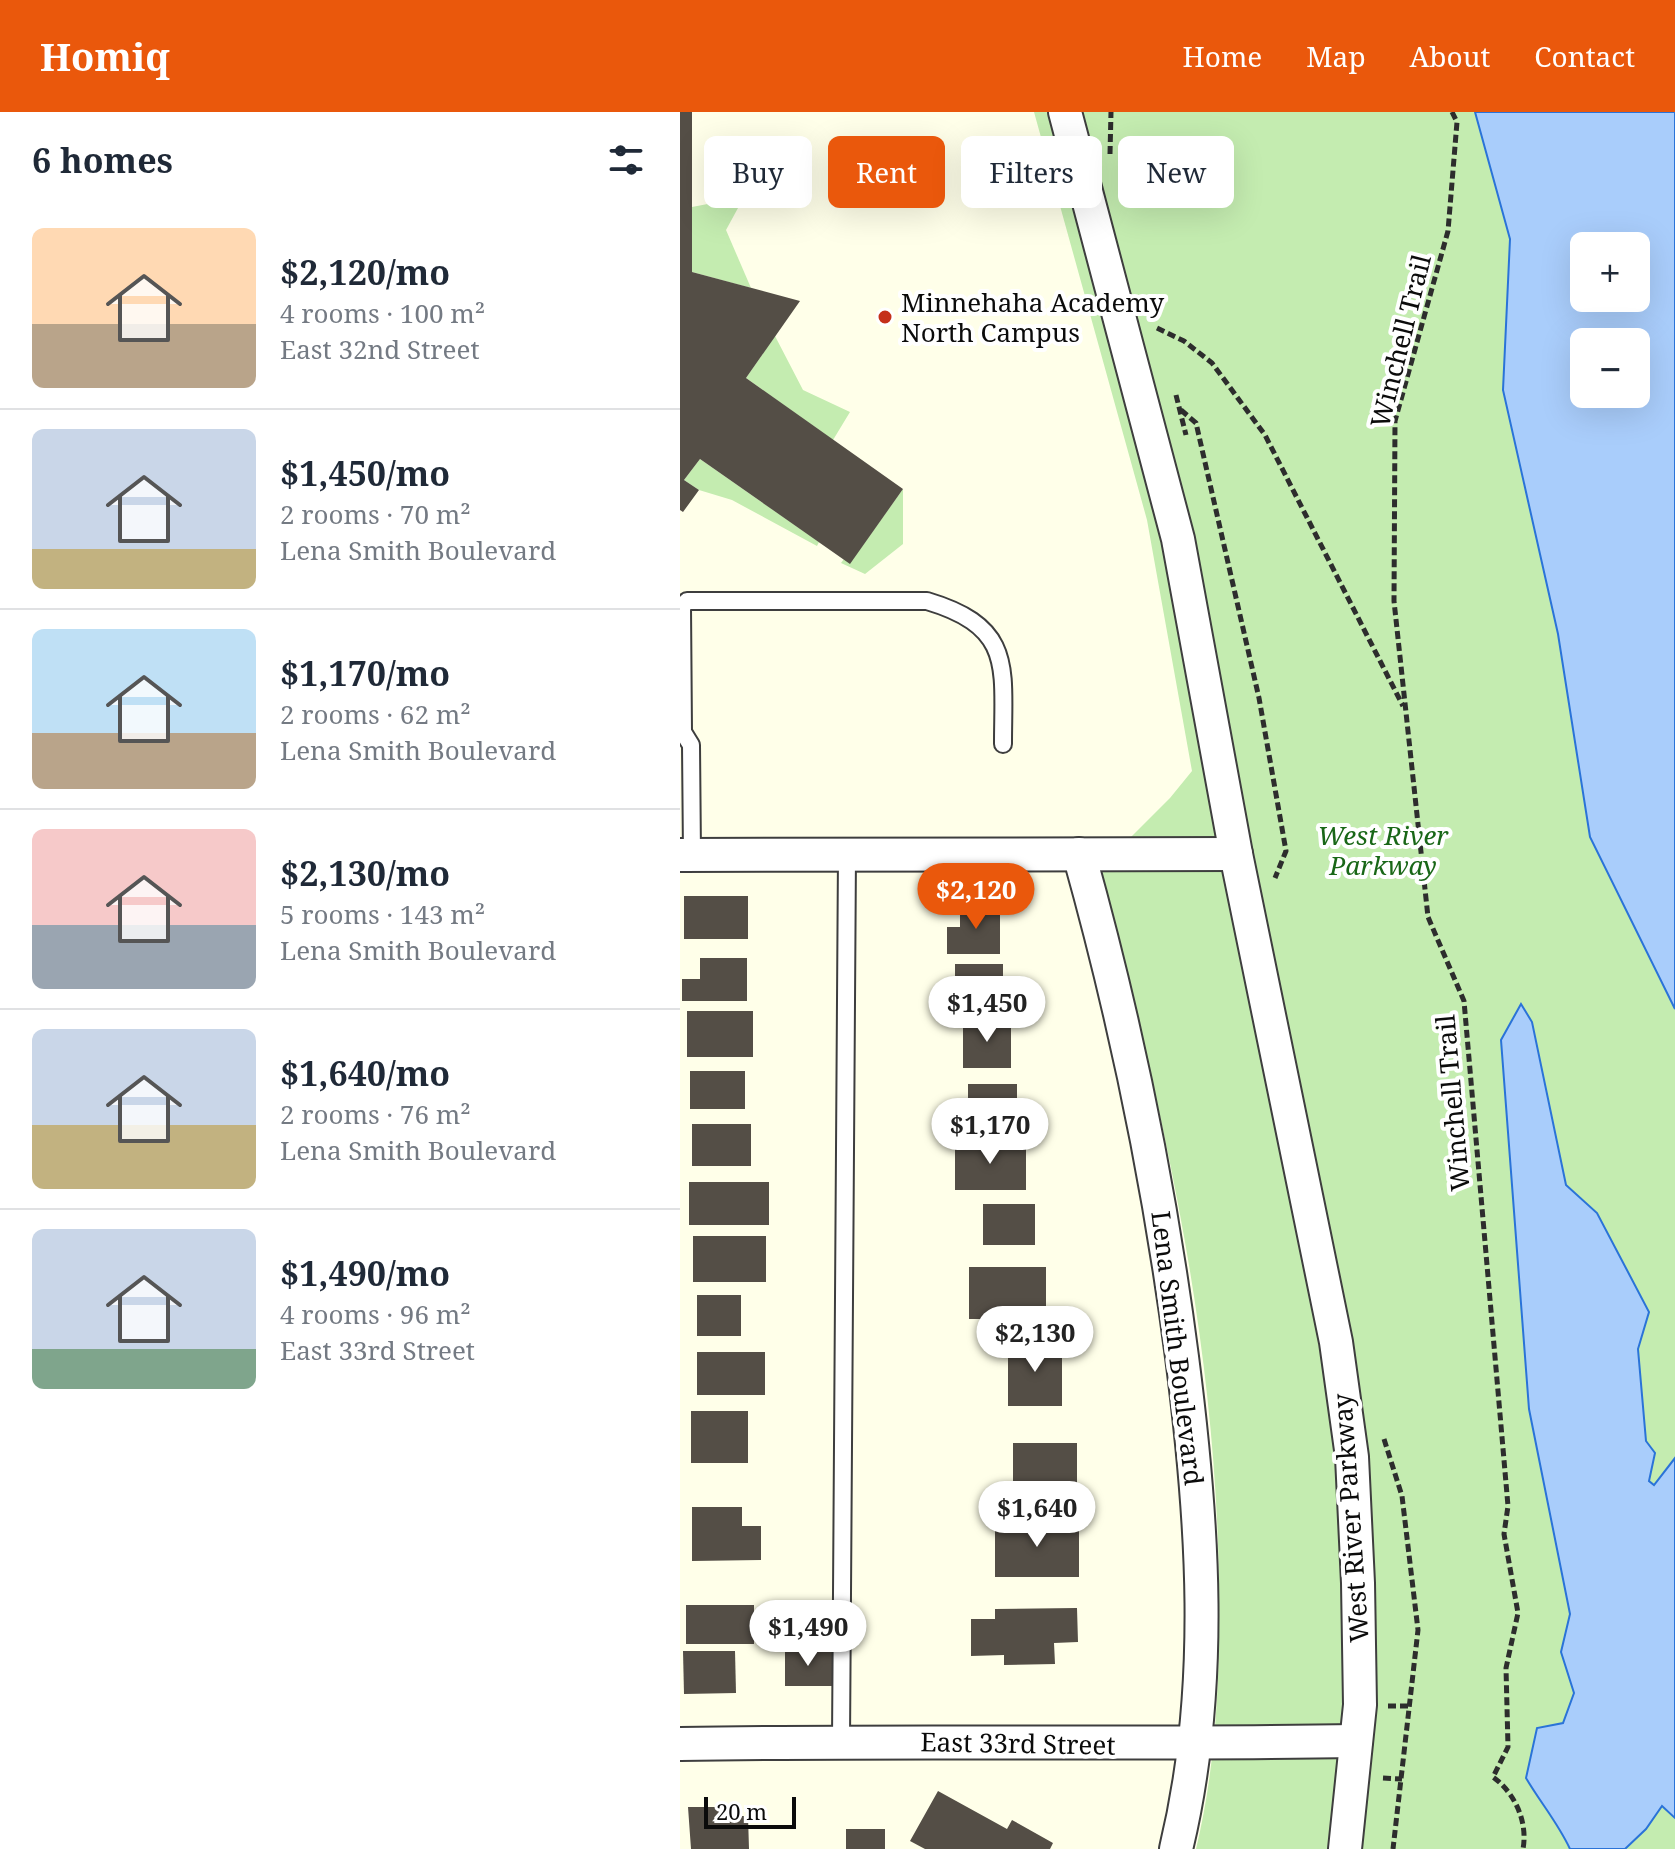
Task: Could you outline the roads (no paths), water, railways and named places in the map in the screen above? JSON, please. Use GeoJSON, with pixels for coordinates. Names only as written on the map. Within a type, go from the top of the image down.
{"type":"FeatureCollection","features":[{"type":"Feature","properties":{"kind":"street","name":"West River Parkway"},"geometry":{"type":"LineString","coordinates":[[1065,112],[1178,539],[1236,854],[1318,1245],[1352,1457],[1360,1675],[1345,1849]]}},
{"type":"Feature","properties":{"kind":"street","name":"Lena Smith Boulevard"},"geometry":{"type":"LineString","coordinates":[[1079,854],[1157,1187],[1194,1446],[1201,1652],[1196,1743],[1176,1849]]}},
{"type":"Feature","properties":{"kind":"street"},"geometry":{"type":"LineString","coordinates":[[686,855],[1236,854]]}},
{"type":"Feature","properties":{"kind":"street","name":"East 33rd Street"},"geometry":{"type":"LineString","coordinates":[[680,1744],[1356,1741]]}},
{"type":"Feature","properties":{"kind":"lane"},"geometry":{"type":"LineString","coordinates":[[686,855],[691,745],[683,732],[682,607],[687,601],[927,601],[954,609],[978,623],[994,642],[1003,665],[1003,744]]}},
{"type":"Feature","properties":{"kind":"lane"},"geometry":{"type":"LineString","coordinates":[[841,1741],[847,854]]}},
{"type":"Feature","properties":{"kind":"water"},"geometry":{"type":"Polygon","coordinates":[[[1475,112],[1675,112],[1675,1009],[1590,837],[1558,634],[1503,390],[1510,239],[1475,112]]]}},
{"type":"Feature","properties":{"kind":"water"},"geometry":{"type":"Polygon","coordinates":[[[1521,1004],[1532,1022],[1566,1185],[1597,1213],[1649,1312],[1638,1349],[1646,1441],[1655,1453],[1649,1481],[1654,1485],[1675,1458],[1675,1818],[1662,1806],[1646,1829],[1625,1849],[1570,1849],[1526,1778],[1537,1728],[1563,1723],[1574,1693],[1561,1652],[1570,1614],[1529,1409],[1501,1040],[1521,1004]]]}},
{"type":"Feature","properties":{"kind":"place","name":"Minnehaha Academy North Campus"},"geometry":{"type":"Point","coordinates":[885,317]}}]}
